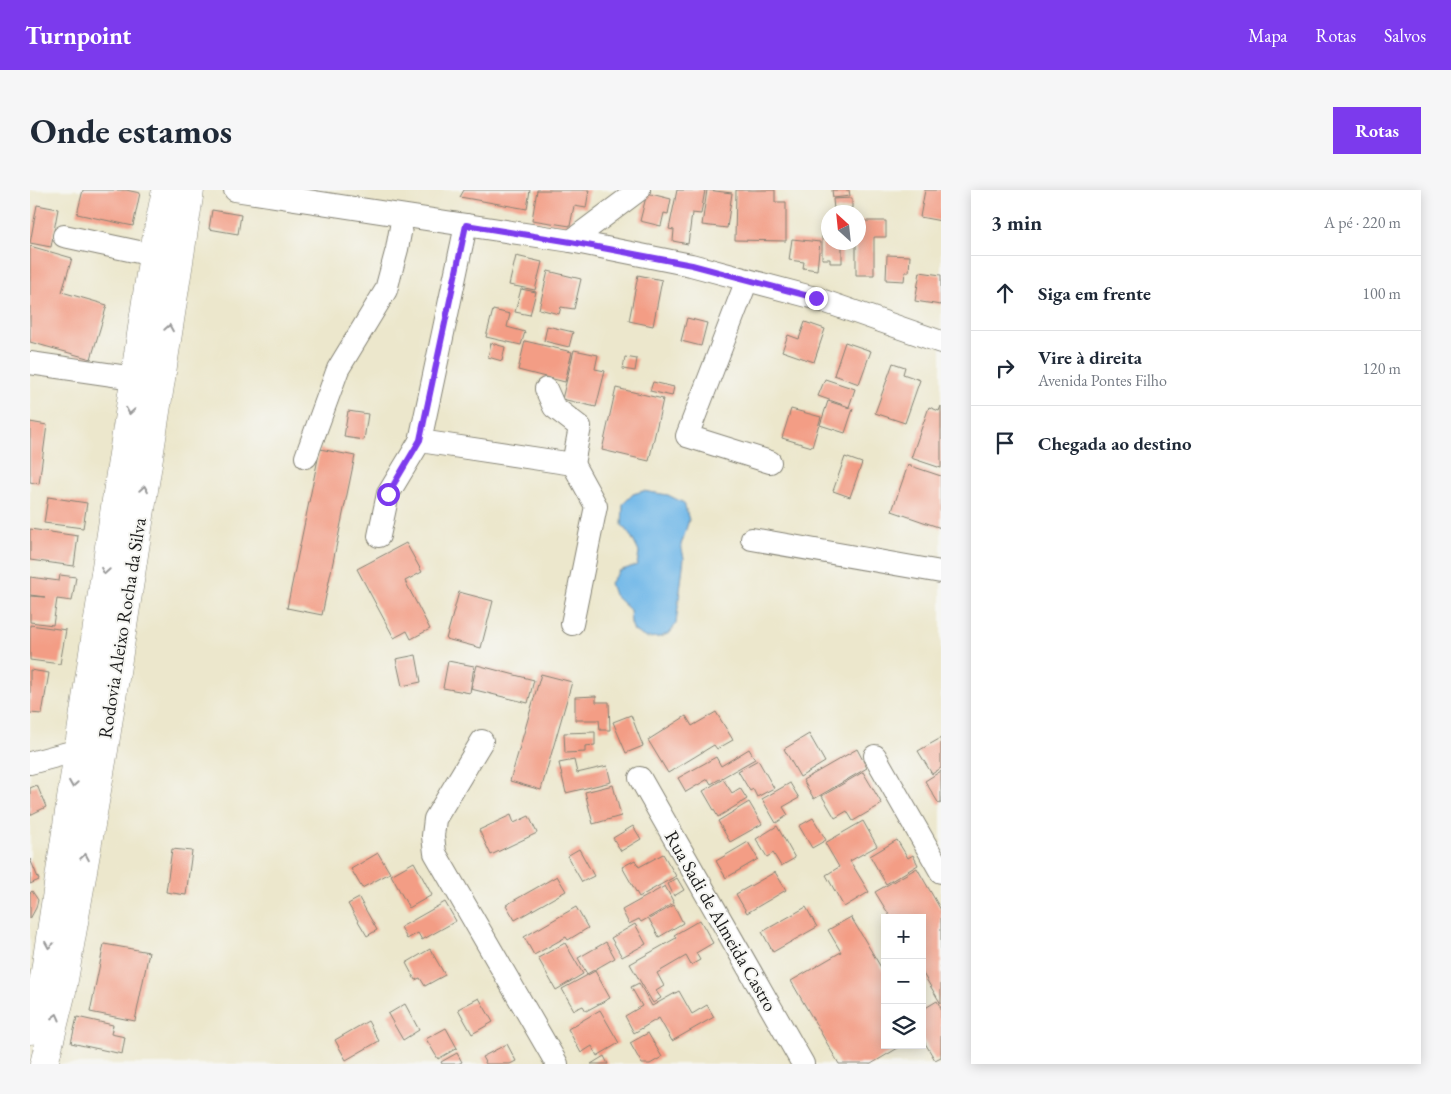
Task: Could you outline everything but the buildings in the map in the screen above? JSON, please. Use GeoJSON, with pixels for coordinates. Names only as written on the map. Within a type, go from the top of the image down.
{"type":"FeatureCollection","features":[{"type":"Feature","properties":{"kind":"main road","name":"Rodovia Aleixo Rocha da Silva"},"geometry":{"type":"LineString","coordinates":[[44,1064],[62,991],[134,378],[153,255],[166,190]]}},
{"type":"Feature","properties":{"kind":"main road","name":"Rodovia Aleixo Rocha da Silva"},"geometry":{"type":"LineString","coordinates":[[30,1030],[44,978],[91,750],[190,190]]}},
{"type":"Feature","properties":{"kind":"street"},"geometry":{"type":"LineString","coordinates":[[235,190],[571,242],[692,265],[816,298],[941,342]]}},
{"type":"Feature","properties":{"kind":"street"},"geometry":{"type":"LineString","coordinates":[[571,242],[639,190]]}},
{"type":"Feature","properties":{"kind":"street"},"geometry":{"type":"LineString","coordinates":[[306,457],[338,369],[386,290],[397,249],[403,216]]}},
{"type":"Feature","properties":{"kind":"street"},"geometry":{"type":"LineString","coordinates":[[379,536],[388,494],[420,440],[466,225]]}},
{"type":"Feature","properties":{"kind":"street"},"geometry":{"type":"LineString","coordinates":[[64,236],[153,255]]}},
{"type":"Feature","properties":{"kind":"street"},"geometry":{"type":"LineString","coordinates":[[748,280],[687,436],[770,462]]}},
{"type":"Feature","properties":{"kind":"street"},"geometry":{"type":"LineString","coordinates":[[30,363],[134,378]]}},
{"type":"Feature","properties":{"kind":"street"},"geometry":{"type":"LineString","coordinates":[[546,389],[554,407],[580,427],[573,464],[596,506],[572,624]]}},
{"type":"Feature","properties":{"kind":"street"},"geometry":{"type":"LineString","coordinates":[[420,440],[573,464]]}},
{"type":"Feature","properties":{"kind":"street"},"geometry":{"type":"LineString","coordinates":[[752,539],[941,572]]}},
{"type":"Feature","properties":{"kind":"street"},"geometry":{"type":"LineString","coordinates":[[482,741],[435,819],[433,836],[435,852],[556,1064]]}},
{"type":"Feature","properties":{"kind":"street"},"geometry":{"type":"LineString","coordinates":[[30,763],[91,750]]}},
{"type":"Feature","properties":{"kind":"street"},"geometry":{"type":"LineString","coordinates":[[875,756],[941,872]]}},
{"type":"Feature","properties":{"kind":"street","name":"Rua Sadi de Almeida Castro"},"geometry":{"type":"LineString","coordinates":[[640,778],[803,1064]]}},
{"type":"Feature","properties":{"kind":"water"},"geometry":{"type":"Polygon","coordinates":[[[643,491],[668,495],[684,503],[689,520],[681,545],[684,558],[676,624],[670,633],[660,637],[646,638],[634,631],[630,610],[614,595],[610,583],[619,571],[637,565],[639,552],[632,538],[622,525],[623,504],[633,494],[643,491]]]}},
{"type":"Feature","properties":{"kind":"route"},"geometry":{"type":"LineString","coordinates":[[388,494],[420,440],[466,225],[620,250],[692,265],[816,298]]}}]}
